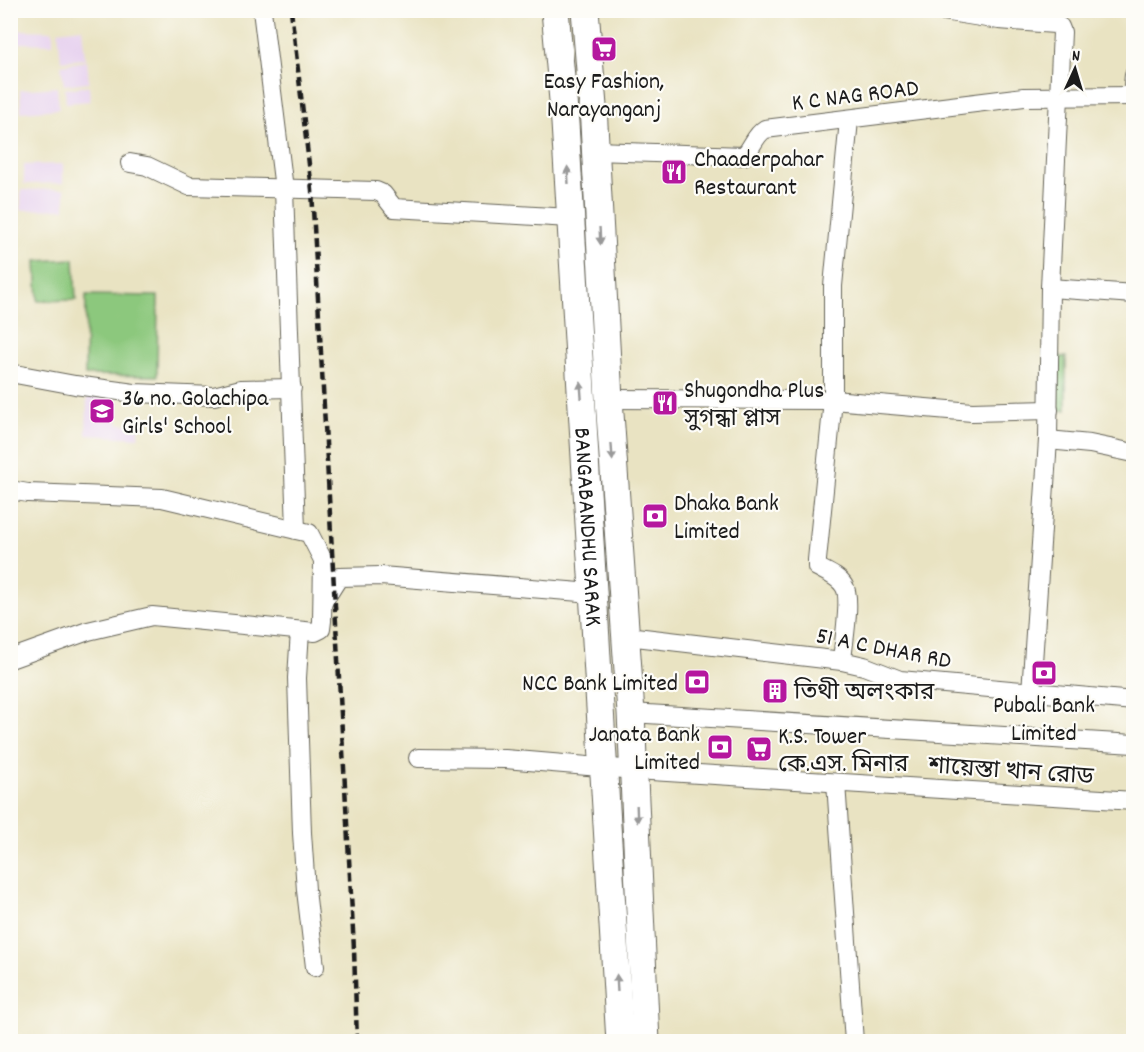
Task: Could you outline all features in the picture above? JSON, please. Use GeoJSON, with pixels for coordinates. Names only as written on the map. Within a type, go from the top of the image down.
{"type":"FeatureCollection","features":[{"type":"Feature","properties":{"kind":"main road","name":"BANGABANDHU SARAK"},"geometry":{"type":"LineString","coordinates":[[555,10],[570,218],[620,1041]]}},
{"type":"Feature","properties":{"kind":"main road","name":"BANGABANDHU SARAK"},"geometry":{"type":"LineString","coordinates":[[585,10],[609,399],[632,713],[646,1041]]}},
{"type":"Feature","properties":{"kind":"street"},"geometry":{"type":"LineString","coordinates":[[262,10],[284,189],[296,530]]}},
{"type":"Feature","properties":{"kind":"street"},"geometry":{"type":"LineString","coordinates":[[937,10],[999,15],[1055,24],[1062,32],[1050,288],[1048,440],[1031,692]]}},
{"type":"Feature","properties":{"kind":"street"},"geometry":{"type":"LineString","coordinates":[[1133,96],[1134,75]]}},
{"type":"Feature","properties":{"kind":"street","name":"K C NAG ROAD"},"geometry":{"type":"LineString","coordinates":[[595,151],[744,156],[761,131],[765,129],[1024,98],[1133,96]]}},
{"type":"Feature","properties":{"kind":"street"},"geometry":{"type":"LineString","coordinates":[[842,661],[847,606],[846,588],[841,581],[818,567],[817,560],[833,400],[833,286],[849,120]]}},
{"type":"Feature","properties":{"kind":"street"},"geometry":{"type":"LineString","coordinates":[[130,163],[147,166],[189,186],[376,191],[383,194],[394,208],[570,218]]}},
{"type":"Feature","properties":{"kind":"street"},"geometry":{"type":"LineString","coordinates":[[1050,288],[1134,294]]}},
{"type":"Feature","properties":{"kind":"street"},"geometry":{"type":"LineString","coordinates":[[10,373],[134,393],[214,396],[241,389],[292,388]]}},
{"type":"Feature","properties":{"kind":"street"},"geometry":{"type":"LineString","coordinates":[[609,399],[833,400],[972,412],[1049,410]]}},
{"type":"Feature","properties":{"kind":"street"},"geometry":{"type":"LineString","coordinates":[[1048,440],[1090,444],[1134,453]]}},
{"type":"Feature","properties":{"kind":"street"},"geometry":{"type":"LineString","coordinates":[[10,490],[28,493],[162,498],[309,533],[323,560],[321,629],[315,632],[152,616],[88,631],[10,659]]}},
{"type":"Feature","properties":{"kind":"street"},"geometry":{"type":"LineString","coordinates":[[322,604],[339,577],[381,576],[593,593]]}},
{"type":"Feature","properties":{"kind":"street"},"geometry":{"type":"LineString","coordinates":[[300,631],[297,678],[302,833],[315,967]]}},
{"type":"Feature","properties":{"kind":"street","name":"51 A C DHAR RD"},"geometry":{"type":"LineString","coordinates":[[627,636],[842,661],[864,666],[900,680],[1134,701]]}},
{"type":"Feature","properties":{"kind":"street"},"geometry":{"type":"LineString","coordinates":[[632,713],[1134,744]]}},
{"type":"Feature","properties":{"kind":"street","name":"শায়েস্তা খান রোড"},"geometry":{"type":"LineString","coordinates":[[418,758],[505,759],[635,770],[1134,801]]}},
{"type":"Feature","properties":{"kind":"street"},"geometry":{"type":"LineString","coordinates":[[836,783],[854,1041]]}},
{"type":"Feature","properties":{"kind":"shaded area"},"geometry":{"type":"Polygon","coordinates":[[[82,28],[85,59],[61,61],[58,31],[82,28]]]}},
{"type":"Feature","properties":{"kind":"shaded area"},"geometry":{"type":"Polygon","coordinates":[[[17,30],[53,31],[53,44],[17,43],[17,30]]]}},
{"type":"Feature","properties":{"kind":"shaded area"},"geometry":{"type":"Polygon","coordinates":[[[87,61],[89,82],[64,85],[61,65],[87,61]]]}},
{"type":"Feature","properties":{"kind":"shaded area"},"geometry":{"type":"Polygon","coordinates":[[[89,86],[90,101],[66,103],[65,89],[89,86]]]}},
{"type":"Feature","properties":{"kind":"shaded area"},"geometry":{"type":"Polygon","coordinates":[[[57,87],[59,109],[21,112],[20,90],[57,87]]]}},
{"type":"Feature","properties":{"kind":"shaded area"},"geometry":{"type":"Polygon","coordinates":[[[63,164],[63,183],[24,184],[24,165],[63,164]]]}},
{"type":"Feature","properties":{"kind":"shaded area"},"geometry":{"type":"Polygon","coordinates":[[[65,189],[65,209],[21,210],[21,190],[65,189]]]}},
{"type":"Feature","properties":{"kind":"shaded area","name":"36 no. Golachipa Girls' School"},"geometry":{"type":"Polygon","coordinates":[[[87,395],[117,398],[118,424],[140,425],[138,438],[86,435],[87,395]]]}},
{"type":"Feature","properties":{"kind":"green space"},"geometry":{"type":"Polygon","coordinates":[[[74,259],[76,300],[38,301],[36,261],[74,259]]]}},
{"type":"Feature","properties":{"kind":"green space"},"geometry":{"type":"Polygon","coordinates":[[[86,295],[158,296],[157,376],[85,375],[86,295]]]}},
{"type":"Feature","properties":{"kind":"green space"},"geometry":{"type":"Polygon","coordinates":[[[1054,356],[1066,357],[1066,410],[1052,411],[1054,356]]]}},
{"type":"Feature","properties":{"kind":"railway"},"geometry":{"type":"LineString","coordinates":[[291,10],[312,190],[354,949],[357,1042]]}},
{"type":"Feature","properties":{"kind":"place","name":"Easy Fashion, Narayanganj"},"geometry":{"type":"Point","coordinates":[604,49]}},
{"type":"Feature","properties":{"kind":"place","name":"Chaaderpahar Restaurant"},"geometry":{"type":"Point","coordinates":[674,172]}},
{"type":"Feature","properties":{"kind":"place","name":"Shugondha Plus সুগন্ধা প্লাস"},"geometry":{"type":"Point","coordinates":[665,403]}},
{"type":"Feature","properties":{"kind":"place","name":"36 no. Golachipa Girls' School"},"geometry":{"type":"Point","coordinates":[102,411]}},
{"type":"Feature","properties":{"kind":"place","name":"Dhaka Bank Limited"},"geometry":{"type":"Point","coordinates":[655,516]}},
{"type":"Feature","properties":{"kind":"place","name":"Pubali Bank Limited"},"geometry":{"type":"Point","coordinates":[1044,673]}},
{"type":"Feature","properties":{"kind":"place","name":"NCC Bank Limited"},"geometry":{"type":"Point","coordinates":[697,682]}},
{"type":"Feature","properties":{"kind":"place","name":"তিথী অলংকার"},"geometry":{"type":"Point","coordinates":[775,691]}},
{"type":"Feature","properties":{"kind":"place","name":"Janata Bank Limited"},"geometry":{"type":"Point","coordinates":[720,747]}},
{"type":"Feature","properties":{"kind":"place","name":"K.S. Tower কে.এস. মিনার"},"geometry":{"type":"Point","coordinates":[759,749]}}]}
